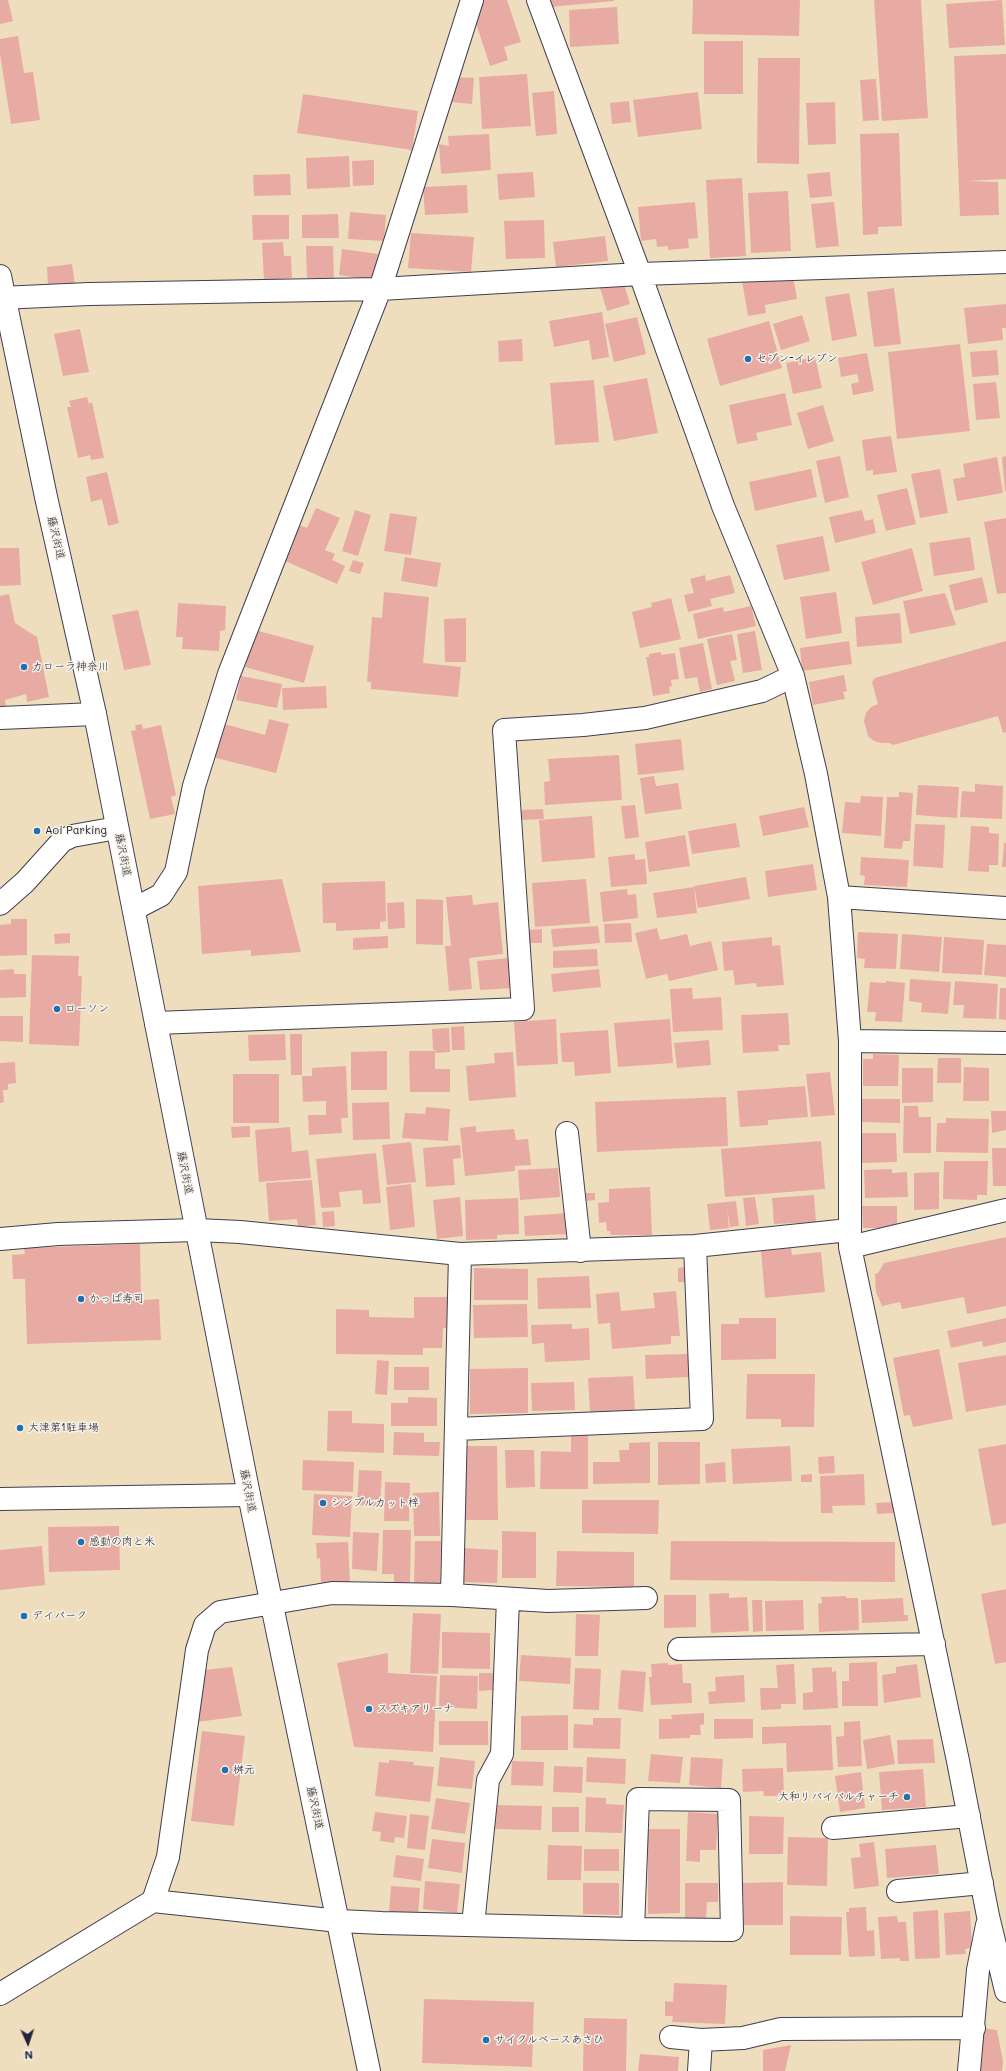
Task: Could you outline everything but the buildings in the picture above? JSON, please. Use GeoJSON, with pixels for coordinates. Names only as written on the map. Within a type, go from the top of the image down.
{"type":"FeatureCollection","features":[{"type":"Feature","properties":{"kind":"main road"},"geometry":{"type":"LineString","coordinates":[[134,909],[161,894],[176,872],[194,786],[229,674],[380,289],[472,0]]}},
{"type":"Feature","properties":{"kind":"main road"},"geometry":{"type":"LineString","coordinates":[[538,0],[640,274],[723,506],[793,676],[816,774],[839,897],[850,1040],[850,1238],[934,1644],[988,1916],[1006,1991]]}},
{"type":"Feature","properties":{"kind":"main road"},"geometry":{"type":"LineString","coordinates":[[2,298],[89,294],[380,289],[640,274],[1006,262]]}},
{"type":"Feature","properties":{"kind":"main road","name":"藤沢街道"},"geometry":{"type":"LineString","coordinates":[[0,276],[2,298],[95,714],[271,1604],[369,2071]]}},
{"type":"Feature","properties":{"kind":"main road"},"geometry":{"type":"LineString","coordinates":[[156,1023],[523,1008],[504,730],[584,725],[645,718],[762,691],[793,676]]}},
{"type":"Feature","properties":{"kind":"main road"},"geometry":{"type":"LineString","coordinates":[[0,718],[95,714]]}},
{"type":"Feature","properties":{"kind":"main road"},"geometry":{"type":"LineString","coordinates":[[0,904],[25,882],[62,840],[72,836],[117,828]]}},
{"type":"Feature","properties":{"kind":"main road"},"geometry":{"type":"LineString","coordinates":[[839,897],[1006,908]]}},
{"type":"Feature","properties":{"kind":"main road"},"geometry":{"type":"LineString","coordinates":[[850,1040],[1006,1043]]}},
{"type":"Feature","properties":{"kind":"main road"},"geometry":{"type":"LineString","coordinates":[[568,1133],[580,1251]]}},
{"type":"Feature","properties":{"kind":"main road"},"geometry":{"type":"LineString","coordinates":[[0,1239],[58,1234],[197,1230],[240,1232],[460,1254],[580,1251],[850,1238],[1006,1210]]}},
{"type":"Feature","properties":{"kind":"main road"},"geometry":{"type":"LineString","coordinates":[[456,1429],[702,1419],[694,1246]]}},
{"type":"Feature","properties":{"kind":"main road"},"geometry":{"type":"LineString","coordinates":[[452,1595],[460,1254]]}},
{"type":"Feature","properties":{"kind":"main road"},"geometry":{"type":"LineString","coordinates":[[0,1499],[249,1495]]}},
{"type":"Feature","properties":{"kind":"main road"},"geometry":{"type":"LineString","coordinates":[[153,1901],[168,1857],[197,1650],[205,1625],[220,1612],[332,1594],[452,1595],[548,1601],[646,1598]]}},
{"type":"Feature","properties":{"kind":"main road"},"geometry":{"type":"LineString","coordinates":[[473,1925],[488,1780],[502,1754],[508,1599]]}},
{"type":"Feature","properties":{"kind":"main road"},"geometry":{"type":"LineString","coordinates":[[679,1649],[934,1644]]}},
{"type":"Feature","properties":{"kind":"main road"},"geometry":{"type":"LineString","coordinates":[[0,1994],[153,1901],[338,1921],[633,1929],[732,1930],[729,1800],[638,1799],[633,1929]]}},
{"type":"Feature","properties":{"kind":"main road"},"geometry":{"type":"LineString","coordinates":[[833,1828],[969,1816]]}},
{"type":"Feature","properties":{"kind":"main road"},"geometry":{"type":"LineString","coordinates":[[898,1891],[982,1882]]}},
{"type":"Feature","properties":{"kind":"main road"},"geometry":{"type":"LineString","coordinates":[[969,2071],[978,1970],[988,1916]]}},
{"type":"Feature","properties":{"kind":"main road"},"geometry":{"type":"LineString","coordinates":[[671,2037],[701,2040],[743,2038],[781,2030],[974,2028]]}},
{"type":"Feature","properties":{"kind":"main road"},"geometry":{"type":"LineString","coordinates":[[699,2071],[701,2040]]}},
{"type":"Feature","properties":{"kind":"place","name":"セブン-イレブン"},"geometry":{"type":"Point","coordinates":[748,359]}},
{"type":"Feature","properties":{"kind":"place","name":"カローラ神奈川"},"geometry":{"type":"Point","coordinates":[24,667]}},
{"type":"Feature","properties":{"kind":"place","name":"Aoi Parking"},"geometry":{"type":"Point","coordinates":[37,831]}},
{"type":"Feature","properties":{"kind":"place","name":"ローソン"},"geometry":{"type":"Point","coordinates":[57,1009]}},
{"type":"Feature","properties":{"kind":"place","name":"かっぱ寿司"},"geometry":{"type":"Point","coordinates":[81,1299]}},
{"type":"Feature","properties":{"kind":"place","name":"大津第1駐車場"},"geometry":{"type":"Point","coordinates":[20,1428]}},
{"type":"Feature","properties":{"kind":"place","name":"シンプルカット梓"},"geometry":{"type":"Point","coordinates":[323,1503]}},
{"type":"Feature","properties":{"kind":"place","name":"感動の肉と米"},"geometry":{"type":"Point","coordinates":[81,1542]}},
{"type":"Feature","properties":{"kind":"place","name":"デイパーク"},"geometry":{"type":"Point","coordinates":[24,1616]}},
{"type":"Feature","properties":{"kind":"place","name":"スズキアリーナ"},"geometry":{"type":"Point","coordinates":[369,1709]}},
{"type":"Feature","properties":{"kind":"place","name":"桝元"},"geometry":{"type":"Point","coordinates":[225,1770]}},
{"type":"Feature","properties":{"kind":"place","name":"大和リバイバルチャーチ"},"geometry":{"type":"Point","coordinates":[907,1797]}},
{"type":"Feature","properties":{"kind":"place","name":"サイクルベースあさひ"},"geometry":{"type":"Point","coordinates":[486,2040]}}]}
